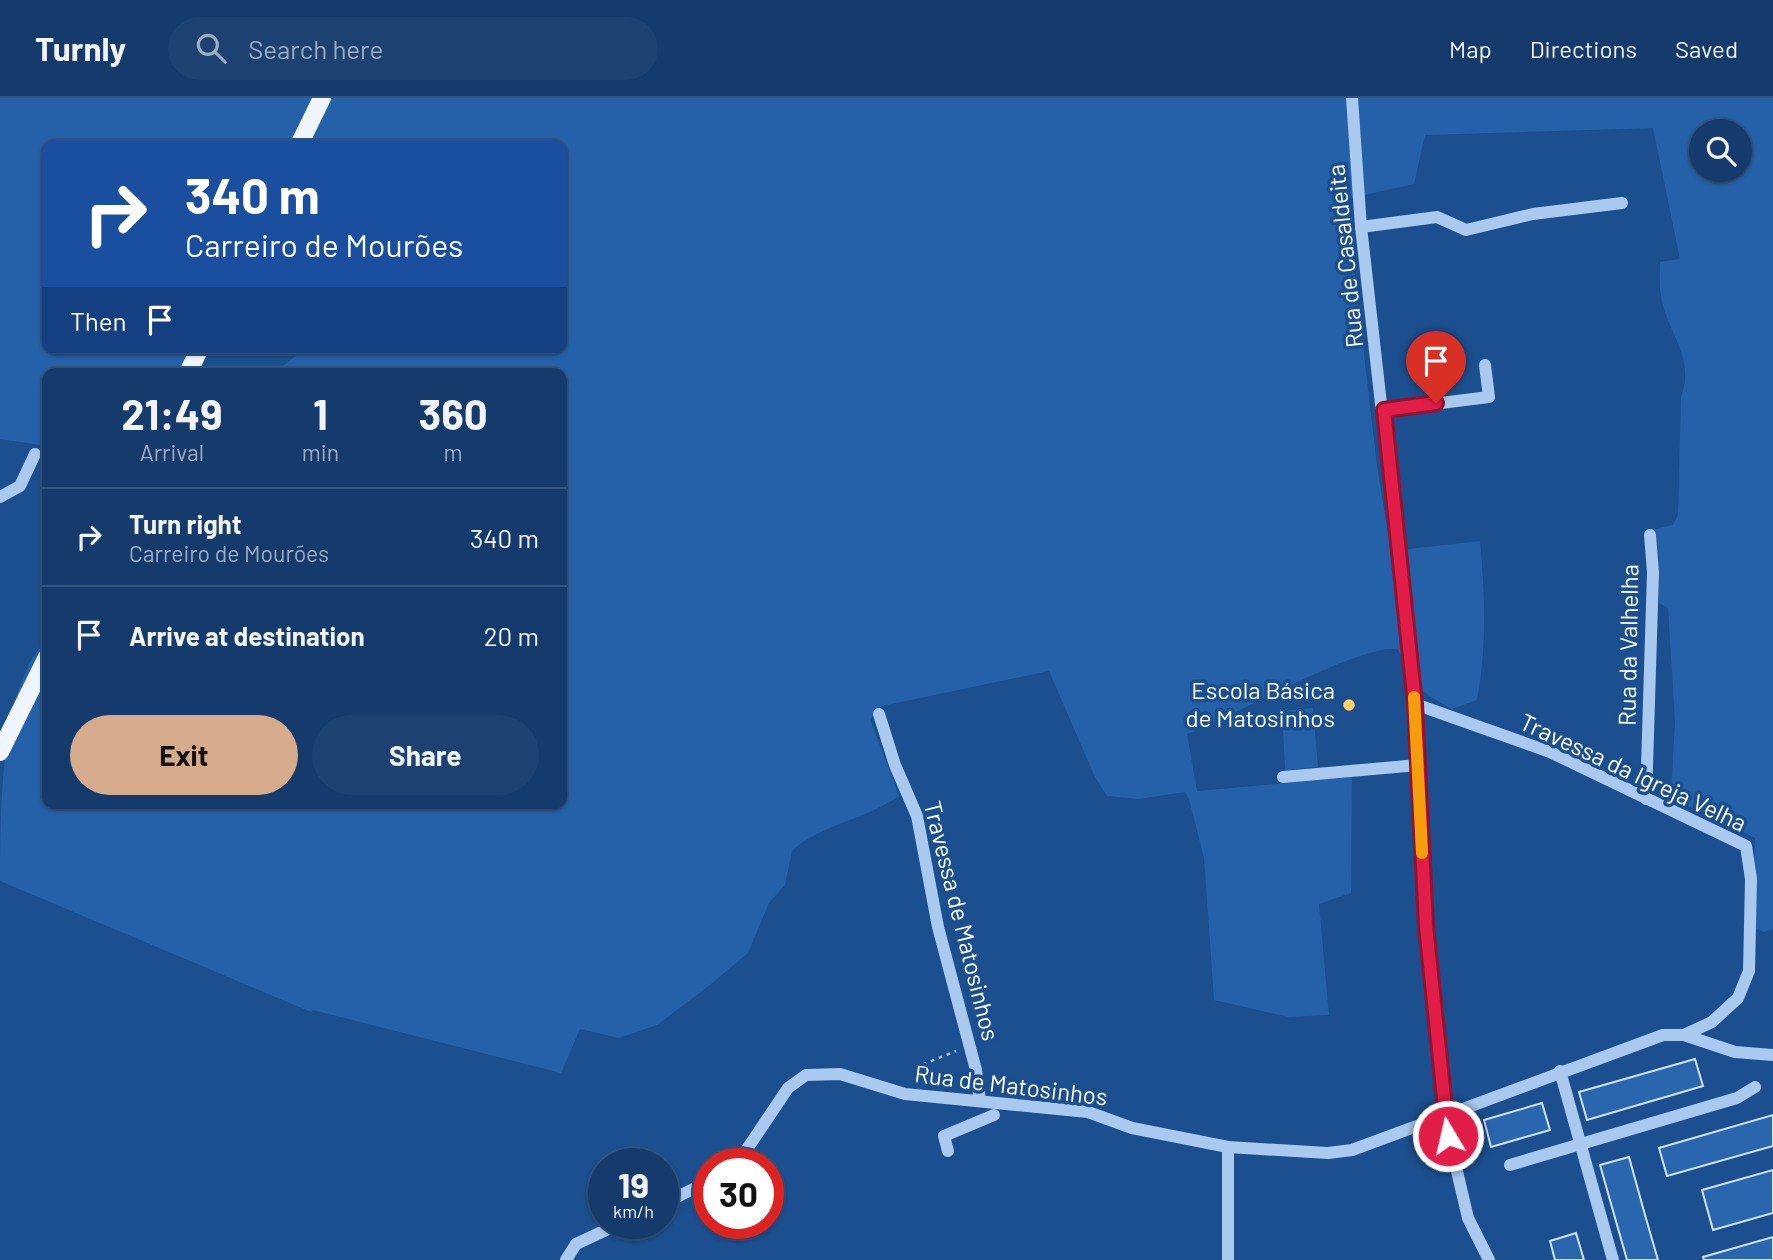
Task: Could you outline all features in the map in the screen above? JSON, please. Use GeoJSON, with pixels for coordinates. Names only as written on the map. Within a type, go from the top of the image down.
{"type":"FeatureCollection","features":[{"type":"Feature","properties":{"kind":"main road"},"geometry":{"type":"LineString","coordinates":[[301,140],[321,98]]}},
{"type":"Feature","properties":{"kind":"main road"},"geometry":{"type":"LineString","coordinates":[[0,752],[42,667]]}},
{"type":"Feature","properties":{"kind":"street","name":"Rua de Casaldeita"},"geometry":{"type":"LineString","coordinates":[[1352,98],[1361,227],[1384,410],[1415,704],[1426,926],[1444,1116],[1468,1218],[1489,1260]]}},
{"type":"Feature","properties":{"kind":"street"},"geometry":{"type":"LineString","coordinates":[[1361,227],[1437,217],[1466,230],[1533,214],[1622,203]]}},
{"type":"Feature","properties":{"kind":"street"},"geometry":{"type":"LineString","coordinates":[[1384,410],[1489,397],[1485,365]]}},
{"type":"Feature","properties":{"kind":"street"},"geometry":{"type":"LineString","coordinates":[[0,497],[20,486],[35,454]]}},
{"type":"Feature","properties":{"kind":"street","name":"Rua da Valhelha"},"geometry":{"type":"LineString","coordinates":[[1646,799],[1653,572],[1650,535]]}},
{"type":"Feature","properties":{"kind":"street","name":"Travessa da Igreja Velha"},"geometry":{"type":"LineString","coordinates":[[1415,704],[1550,752],[1746,846],[1751,879],[1749,971],[1738,998],[1712,1022],[1684,1035]]}},
{"type":"Feature","properties":{"kind":"street","name":"Travessa de Matosinhos"},"geometry":{"type":"LineString","coordinates":[[879,714],[895,765],[918,816],[935,914],[969,1046],[980,1101]]}},
{"type":"Feature","properties":{"kind":"street"},"geometry":{"type":"LineString","coordinates":[[1283,777],[1418,765]]}},
{"type":"Feature","properties":{"kind":"street"},"geometry":{"type":"LineString","coordinates":[[1684,1035],[1735,1052],[1773,1055]]}},
{"type":"Feature","properties":{"kind":"street","name":"Rua de Matosinhos"},"geometry":{"type":"LineString","coordinates":[[748,1148],[788,1088],[806,1075],[840,1073],[905,1094],[1088,1112],[1132,1128],[1228,1147],[1341,1153],[1654,1037],[1684,1035]]}},
{"type":"Feature","properties":{"kind":"street"},"geometry":{"type":"LineString","coordinates":[[1560,1070],[1613,1260]]}},
{"type":"Feature","properties":{"kind":"street"},"geometry":{"type":"LineString","coordinates":[[1510,1165],[1737,1098],[1755,1087]]}},
{"type":"Feature","properties":{"kind":"street"},"geometry":{"type":"LineString","coordinates":[[948,1151],[944,1136],[994,1115]]}},
{"type":"Feature","properties":{"kind":"street"},"geometry":{"type":"LineString","coordinates":[[1228,1147],[1228,1260]]}},
{"type":"Feature","properties":{"kind":"street"},"geometry":{"type":"LineString","coordinates":[[566,1260],[576,1244],[588,1238]]}},
{"type":"Feature","properties":{"kind":"path"},"geometry":{"type":"LineString","coordinates":[[918,1082],[923,1064],[969,1046]]}},
{"type":"Feature","properties":{"kind":"shaded area"},"geometry":{"type":"Polygon","coordinates":[[[0,98],[1773,98],[1773,929],[1764,932],[1756,929],[1753,894],[1755,838],[1690,807],[1671,794],[1675,722],[1668,608],[1659,603],[1659,558],[1655,529],[1673,525],[1678,515],[1681,397],[1685,370],[1660,292],[1660,262],[1680,259],[1653,128],[1425,135],[1414,184],[1346,199],[1377,466],[1391,551],[1480,541],[1484,621],[1477,700],[1452,709],[1431,697],[1418,685],[1398,649],[1379,651],[1326,669],[1187,734],[1197,791],[1352,777],[1351,893],[1319,904],[1329,1015],[1289,1017],[1214,1000],[1204,858],[1189,799],[1185,792],[1138,799],[1107,796],[1095,777],[1049,671],[882,706],[870,719],[899,796],[816,834],[792,851],[785,885],[769,903],[748,953],[710,985],[657,1025],[619,1038],[580,1029],[561,1073],[313,1010],[311,1012],[0,881],[2,785],[11,717],[31,660],[42,646],[42,809],[567,809],[567,368],[280,368],[298,354],[567,354],[567,140],[42,140],[42,354],[190,354],[183,368],[42,368],[42,445],[0,439],[0,98]]]}},
{"type":"Feature","properties":{"kind":"shaded area"},"geometry":{"type":"Polygon","coordinates":[[[1313,708],[1318,767],[1285,770],[1282,711],[1313,708]]]}},
{"type":"Feature","properties":{"kind":"building"},"geometry":{"type":"Polygon","coordinates":[[[1695,1059],[1703,1086],[1587,1120],[1579,1092],[1695,1059]]]}},
{"type":"Feature","properties":{"kind":"building"},"geometry":{"type":"Polygon","coordinates":[[[1542,1103],[1550,1130],[1491,1147],[1484,1120],[1542,1103]]]}},
{"type":"Feature","properties":{"kind":"building"},"geometry":{"type":"Polygon","coordinates":[[[1773,1115],[1773,1146],[1667,1176],[1659,1148],[1773,1115]]]}},
{"type":"Feature","properties":{"kind":"building"},"geometry":{"type":"Polygon","coordinates":[[[1629,1157],[1658,1260],[1627,1260],[1600,1165],[1629,1157]]]}},
{"type":"Feature","properties":{"kind":"building"},"geometry":{"type":"Polygon","coordinates":[[[1773,1170],[1773,1213],[1713,1230],[1702,1190],[1773,1170]]]}},
{"type":"Feature","properties":{"kind":"building"},"geometry":{"type":"Polygon","coordinates":[[[1576,1233],[1584,1260],[1555,1260],[1550,1241],[1576,1233]]]}},
{"type":"Feature","properties":{"kind":"building"},"geometry":{"type":"Polygon","coordinates":[[[1773,1237],[1773,1260],[1704,1260],[1703,1257],[1773,1237]]]}},
{"type":"Feature","properties":{"kind":"slow traffic"},"geometry":{"type":"LineString","coordinates":[[1414,697],[1422,853]]}},
{"type":"Feature","properties":{"kind":"place","name":"Escola Básica de Matosinhos"},"geometry":{"type":"Point","coordinates":[1349,705]}},
{"type":"Feature","properties":{"kind":"route"},"geometry":{"type":"LineString","coordinates":[[1436,403],[1384,410],[1415,704],[1426,926],[1448,1136]]}}]}
